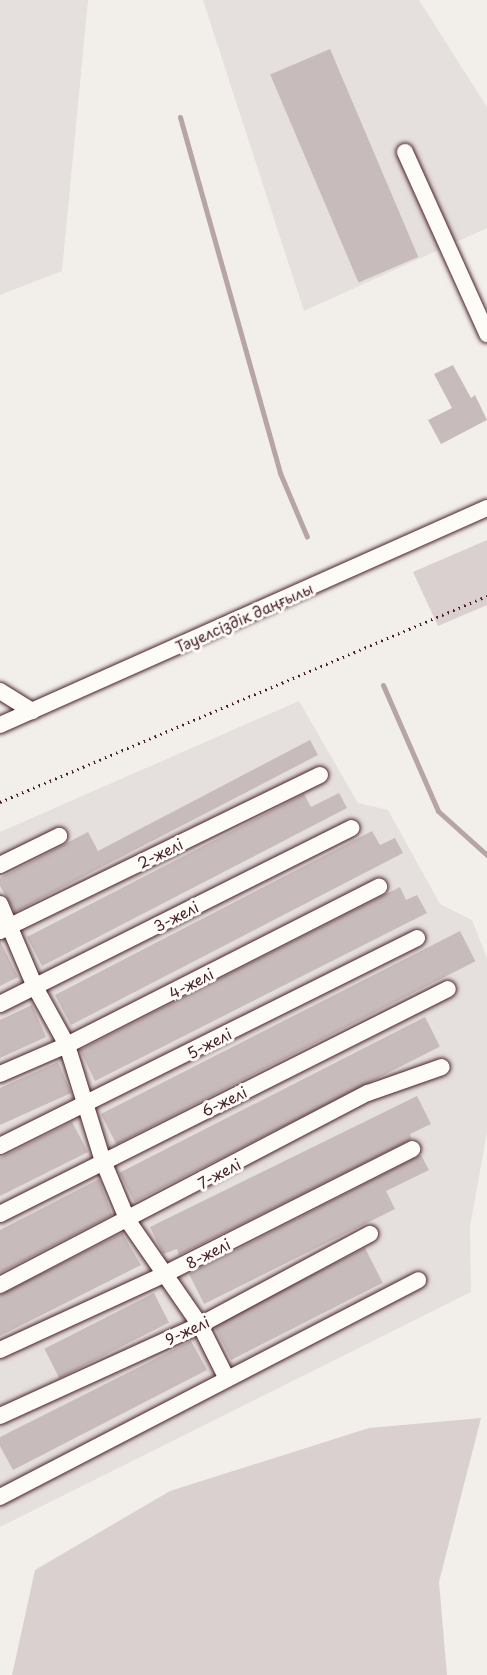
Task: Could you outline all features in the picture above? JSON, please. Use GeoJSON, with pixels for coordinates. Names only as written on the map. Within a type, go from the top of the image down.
{"type":"FeatureCollection","features":[{"type":"Feature","properties":{"kind":"street"},"geometry":{"type":"LineString","coordinates":[[405,152],[487,334]]}},
{"type":"Feature","properties":{"kind":"street","name":"Тәуелсіздік даңғылы"},"geometry":{"type":"LineString","coordinates":[[0,725],[487,508]]}},
{"type":"Feature","properties":{"kind":"street"},"geometry":{"type":"LineString","coordinates":[[0,691],[32,711]]}},
{"type":"Feature","properties":{"kind":"street","name":"2-желі"},"geometry":{"type":"LineString","coordinates":[[6,928],[320,775]]}},
{"type":"Feature","properties":{"kind":"street","name":"3-желі"},"geometry":{"type":"LineString","coordinates":[[0,1004],[351,828]]}},
{"type":"Feature","properties":{"kind":"street"},"geometry":{"type":"LineString","coordinates":[[0,865],[59,836]]}},
{"type":"Feature","properties":{"kind":"street","name":"4-желі"},"geometry":{"type":"LineString","coordinates":[[0,1074],[67,1045],[379,887]]}},
{"type":"Feature","properties":{"kind":"street"},"geometry":{"type":"LineString","coordinates":[[0,903],[6,928],[67,1045],[103,1161],[128,1221],[200,1325],[227,1379]]}},
{"type":"Feature","properties":{"kind":"street","name":"5-желі"},"geometry":{"type":"LineString","coordinates":[[0,1146],[417,939]]}},
{"type":"Feature","properties":{"kind":"street","name":"6-желі"},"geometry":{"type":"LineString","coordinates":[[0,1214],[448,989]]}},
{"type":"Feature","properties":{"kind":"street","name":"7-желі"},"geometry":{"type":"LineString","coordinates":[[0,1285],[128,1221],[368,1094],[442,1067]]}},
{"type":"Feature","properties":{"kind":"street","name":"8-желі"},"geometry":{"type":"LineString","coordinates":[[0,1350],[165,1274],[412,1149]]}},
{"type":"Feature","properties":{"kind":"street","name":"9-желі"},"geometry":{"type":"LineString","coordinates":[[0,1416],[200,1325],[370,1234]]}},
{"type":"Feature","properties":{"kind":"street"},"geometry":{"type":"LineString","coordinates":[[0,1497],[418,1280]]}},
{"type":"Feature","properties":{"kind":"path"},"geometry":{"type":"LineString","coordinates":[[0,802],[487,596]]}},
{"type":"Feature","properties":{"kind":"shaded area"},"geometry":{"type":"Polygon","coordinates":[[[0,0],[88,0],[62,271],[0,295],[0,0]]]}},
{"type":"Feature","properties":{"kind":"shaded area"},"geometry":{"type":"Polygon","coordinates":[[[203,0],[419,0],[487,107],[487,228],[304,311],[203,0]]]}},
{"type":"Feature","properties":{"kind":"shaded area"},"geometry":{"type":"Polygon","coordinates":[[[487,540],[487,605],[438,626],[413,572],[487,540]]]}},
{"type":"Feature","properties":{"kind":"shaded area"},"geometry":{"type":"Polygon","coordinates":[[[299,701],[358,803],[388,810],[440,904],[472,920],[487,958],[487,1132],[470,1227],[471,1292],[0,1527],[0,832],[299,701]]]}},
{"type":"Feature","properties":{"kind":"shaded area"},"geometry":{"type":"Polygon","coordinates":[[[481,1418],[439,1582],[447,1675],[12,1675],[35,1570],[170,1491],[369,1428],[481,1418]]]}},
{"type":"Feature","properties":{"kind":"building"},"geometry":{"type":"Polygon","coordinates":[[[330,49],[418,257],[358,282],[270,74],[330,49]]]}},
{"type":"Feature","properties":{"kind":"building"},"geometry":{"type":"Polygon","coordinates":[[[453,365],[471,398],[475,395],[487,420],[441,444],[428,420],[452,408],[434,374],[453,365]]]}},
{"type":"Feature","properties":{"kind":"building"},"geometry":{"type":"Polygon","coordinates":[[[310,740],[318,755],[15,912],[0,886],[0,878],[88,832],[98,851],[310,740]]]}},
{"type":"Feature","properties":{"kind":"building"},"geometry":{"type":"Polygon","coordinates":[[[339,793],[347,808],[42,966],[27,937],[304,794],[311,807],[339,793]]]}},
{"type":"Feature","properties":{"kind":"building"},"geometry":{"type":"Polygon","coordinates":[[[372,831],[380,845],[395,838],[403,853],[71,1025],[55,995],[372,831]]]}},
{"type":"Feature","properties":{"kind":"building"},"geometry":{"type":"Polygon","coordinates":[[[400,887],[406,900],[417,895],[427,913],[95,1081],[80,1050],[400,887]]]}},
{"type":"Feature","properties":{"kind":"building"},"geometry":{"type":"Polygon","coordinates":[[[460,931],[475,961],[116,1144],[101,1114],[460,931]]]}},
{"type":"Feature","properties":{"kind":"building"},"geometry":{"type":"Polygon","coordinates":[[[0,941],[18,977],[0,986],[0,941]]]}},
{"type":"Feature","properties":{"kind":"building"},"geometry":{"type":"Polygon","coordinates":[[[32,1005],[46,1037],[0,1058],[0,1020],[32,1005]]]}},
{"type":"Feature","properties":{"kind":"building"},"geometry":{"type":"Polygon","coordinates":[[[425,1017],[440,1046],[134,1202],[119,1173],[425,1017]]]}},
{"type":"Feature","properties":{"kind":"building"},"geometry":{"type":"Polygon","coordinates":[[[58,1062],[71,1093],[0,1125],[0,1088],[58,1062]]]}},
{"type":"Feature","properties":{"kind":"building"},"geometry":{"type":"Polygon","coordinates":[[[417,1096],[431,1124],[410,1134],[412,1139],[179,1255],[177,1249],[163,1254],[150,1227],[417,1096]]]}},
{"type":"Feature","properties":{"kind":"building"},"geometry":{"type":"Polygon","coordinates":[[[72,1122],[88,1152],[0,1196],[0,1158],[72,1122]]]}},
{"type":"Feature","properties":{"kind":"building"},"geometry":{"type":"Polygon","coordinates":[[[421,1155],[429,1170],[386,1191],[395,1209],[204,1304],[189,1274],[421,1155]]]}},
{"type":"Feature","properties":{"kind":"building"},"geometry":{"type":"Polygon","coordinates":[[[99,1179],[112,1215],[0,1273],[0,1230],[99,1179]]]}},
{"type":"Feature","properties":{"kind":"building"},"geometry":{"type":"Polygon","coordinates":[[[122,1233],[141,1265],[0,1336],[0,1295],[122,1233]]]}},
{"type":"Feature","properties":{"kind":"building"},"geometry":{"type":"Polygon","coordinates":[[[365,1248],[383,1283],[231,1360],[214,1325],[365,1248]]]}},
{"type":"Feature","properties":{"kind":"building"},"geometry":{"type":"Polygon","coordinates":[[[154,1293],[169,1322],[59,1378],[44,1349],[154,1293]]]}},
{"type":"Feature","properties":{"kind":"building"},"geometry":{"type":"Polygon","coordinates":[[[191,1341],[207,1370],[13,1470],[0,1446],[0,1437],[191,1341]]]}},
{"type":"Feature","properties":{"kind":"waterway"},"geometry":{"type":"LineString","coordinates":[[180,117],[280,473],[307,537]]}},
{"type":"Feature","properties":{"kind":"waterway"},"geometry":{"type":"LineString","coordinates":[[383,685],[438,811],[487,855]]}}]}
